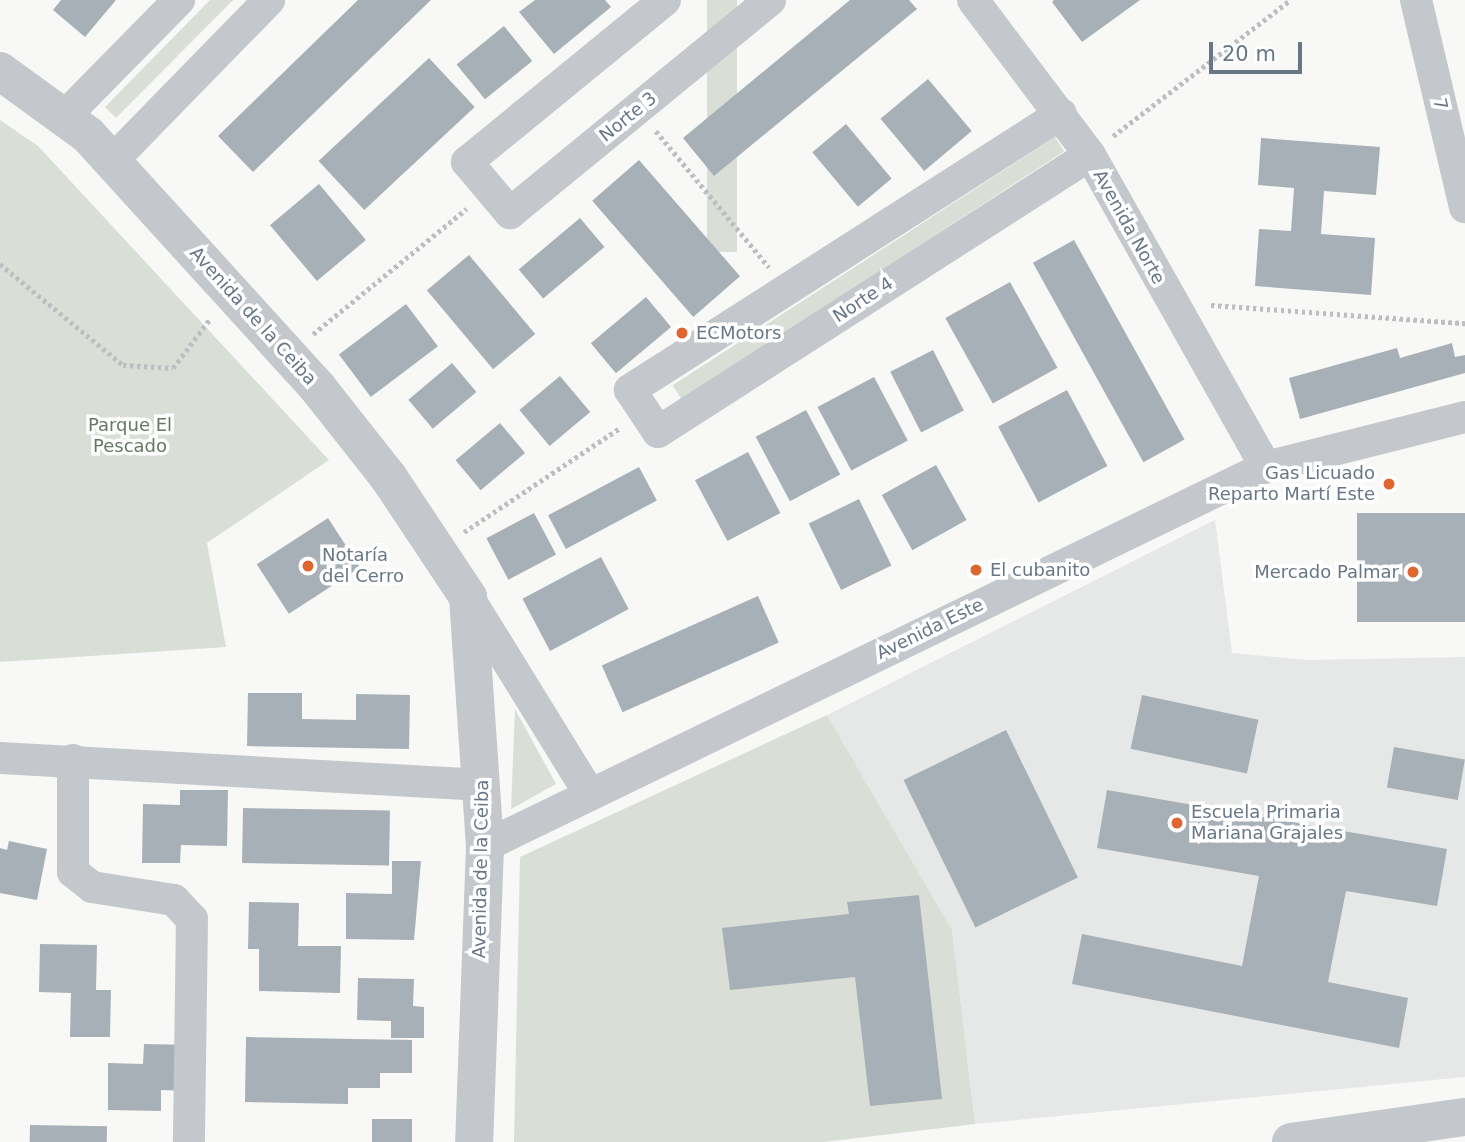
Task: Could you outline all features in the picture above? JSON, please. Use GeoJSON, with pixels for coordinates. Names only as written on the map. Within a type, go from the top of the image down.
{"type":"FeatureCollection","features":[{"type":"Feature","properties":{"kind":"street"},"geometry":{"type":"LineString","coordinates":[[65,116],[179,0]]}},
{"type":"Feature","properties":{"kind":"street"},"geometry":{"type":"LineString","coordinates":[[112,161],[269,0]]}},
{"type":"Feature","properties":{"kind":"street","name":"Norte 3"},"geometry":{"type":"LineString","coordinates":[[665,0],[467,162],[510,213],[770,0]]}},
{"type":"Feature","properties":{"kind":"street","name":"Avenida Norte"},"geometry":{"type":"LineString","coordinates":[[973,0],[1090,155],[1170,302],[1266,467]]}},
{"type":"Feature","properties":{"kind":"street","name":"7"},"geometry":{"type":"LineString","coordinates":[[1416,0],[1465,208]]}},
{"type":"Feature","properties":{"kind":"street","name":"Avenida de la Ceiba"},"geometry":{"type":"LineString","coordinates":[[0,71],[65,116],[112,161],[288,354],[389,478],[468,597],[589,793]]}},
{"type":"Feature","properties":{"kind":"street"},"geometry":{"type":"LineString","coordinates":[[644,411],[631,390],[1061,114]]}},
{"type":"Feature","properties":{"kind":"street","name":"Norte 4"},"geometry":{"type":"LineString","coordinates":[[644,411],[658,432],[1090,155]]}},
{"type":"Feature","properties":{"kind":"street","name":"Avenida Este"},"geometry":{"type":"LineString","coordinates":[[485,846],[589,793],[1266,467],[1465,417]]}},
{"type":"Feature","properties":{"kind":"street","name":"Avenida de la Ceiba"},"geometry":{"type":"LineString","coordinates":[[468,597],[484,785],[485,846],[474,1142]]}},
{"type":"Feature","properties":{"kind":"street"},"geometry":{"type":"LineString","coordinates":[[0,758],[484,785]]}},
{"type":"Feature","properties":{"kind":"street"},"geometry":{"type":"LineString","coordinates":[[73,760],[73,873],[92,887],[174,900],[192,919],[189,1142]]}},
{"type":"Feature","properties":{"kind":"street"},"geometry":{"type":"LineString","coordinates":[[1291,1142],[1465,1117]]}},
{"type":"Feature","properties":{"kind":"path"},"geometry":{"type":"LineString","coordinates":[[1090,155],[1290,0]]}},
{"type":"Feature","properties":{"kind":"path"},"geometry":{"type":"LineString","coordinates":[[638,109],[788,289]]}},
{"type":"Feature","properties":{"kind":"path"},"geometry":{"type":"LineString","coordinates":[[288,354],[490,189]]}},
{"type":"Feature","properties":{"kind":"path"},"geometry":{"type":"LineString","coordinates":[[0,264],[123,365],[173,368],[231,292]]}},
{"type":"Feature","properties":{"kind":"path"},"geometry":{"type":"LineString","coordinates":[[1170,302],[1465,323]]}},
{"type":"Feature","properties":{"kind":"path"},"geometry":{"type":"LineString","coordinates":[[438,550],[644,411]]}},
{"type":"Feature","properties":{"kind":"shaded area","name":"Escuela Primaria Mariana Grajales"},"geometry":{"type":"Polygon","coordinates":[[[1215,520],[1232,653],[1306,660],[1465,657],[1465,1077],[975,1124],[952,930],[827,715],[1215,520]]]}},
{"type":"Feature","properties":{"kind":"green space"},"geometry":{"type":"Polygon","coordinates":[[[210,0],[233,0],[116,118],[105,107],[210,0]]]}},
{"type":"Feature","properties":{"kind":"green space"},"geometry":{"type":"Polygon","coordinates":[[[707,0],[737,0],[737,252],[707,252],[707,0]]]}},
{"type":"Feature","properties":{"kind":"green space","name":"Parque El Pescado"},"geometry":{"type":"Polygon","coordinates":[[[0,120],[38,146],[329,460],[207,543],[226,647],[0,662],[0,120]]]}},
{"type":"Feature","properties":{"kind":"green space"},"geometry":{"type":"Polygon","coordinates":[[[1055,137],[1064,151],[682,400],[673,385],[1055,137]]]}},
{"type":"Feature","properties":{"kind":"green space"},"geometry":{"type":"Polygon","coordinates":[[[515,709],[556,784],[511,809],[515,709]]]}},
{"type":"Feature","properties":{"kind":"green space"},"geometry":{"type":"Polygon","coordinates":[[[827,715],[952,930],[975,1124],[824,1142],[514,1142],[520,857],[827,715]]]}},
{"type":"Feature","properties":{"kind":"building"},"geometry":{"type":"Polygon","coordinates":[[[61,0],[116,0],[85,37],[53,10],[61,0]]]}},
{"type":"Feature","properties":{"kind":"building"},"geometry":{"type":"Polygon","coordinates":[[[358,0],[431,0],[253,172],[218,136],[358,0]]]}},
{"type":"Feature","properties":{"kind":"building"},"geometry":{"type":"Polygon","coordinates":[[[535,0],[605,0],[611,7],[554,54],[519,12],[535,0]]]}},
{"type":"Feature","properties":{"kind":"building"},"geometry":{"type":"Polygon","coordinates":[[[850,0],[909,0],[917,9],[714,176],[683,138],[850,0]]]}},
{"type":"Feature","properties":{"kind":"building"},"geometry":{"type":"Polygon","coordinates":[[[1054,0],[1140,0],[1082,42],[1052,2],[1054,0]]]}},
{"type":"Feature","properties":{"kind":"building"},"geometry":{"type":"Polygon","coordinates":[[[504,26],[532,61],[485,99],[457,64],[504,26]]]}},
{"type":"Feature","properties":{"kind":"building"},"geometry":{"type":"Polygon","coordinates":[[[429,58],[475,107],[364,210],[319,161],[429,58]]]}},
{"type":"Feature","properties":{"kind":"building"},"geometry":{"type":"Polygon","coordinates":[[[928,79],[972,131],[924,171],[881,119],[928,79]]]}},
{"type":"Feature","properties":{"kind":"building"},"geometry":{"type":"Polygon","coordinates":[[[846,124],[892,178],[858,207],[812,152],[846,124]]]}},
{"type":"Feature","properties":{"kind":"building"},"geometry":{"type":"Polygon","coordinates":[[[1261,138],[1380,147],[1376,195],[1324,191],[1321,234],[1375,238],[1371,295],[1255,286],[1259,229],[1291,231],[1294,188],[1258,185],[1261,138]]]}},
{"type":"Feature","properties":{"kind":"building"},"geometry":{"type":"Polygon","coordinates":[[[639,160],[740,276],[693,317],[592,201],[639,160]]]}},
{"type":"Feature","properties":{"kind":"building"},"geometry":{"type":"Polygon","coordinates":[[[319,184],[366,240],[317,281],[270,225],[319,184]]]}},
{"type":"Feature","properties":{"kind":"building"},"geometry":{"type":"Polygon","coordinates":[[[580,218],[604,247],[543,299],[519,269],[580,218]]]}},
{"type":"Feature","properties":{"kind":"building"},"geometry":{"type":"Polygon","coordinates":[[[1074,240],[1185,439],[1143,462],[1033,263],[1074,240]]]}},
{"type":"Feature","properties":{"kind":"building"},"geometry":{"type":"Polygon","coordinates":[[[469,255],[535,334],[493,369],[427,290],[469,255]]]}},
{"type":"Feature","properties":{"kind":"building"},"geometry":{"type":"Polygon","coordinates":[[[1010,282],[1058,368],[993,404],[945,318],[1010,282]]]}},
{"type":"Feature","properties":{"kind":"building"},"geometry":{"type":"Polygon","coordinates":[[[646,297],[671,327],[616,373],[591,343],[646,297]]]}},
{"type":"Feature","properties":{"kind":"building"},"geometry":{"type":"Polygon","coordinates":[[[406,304],[438,346],[371,397],[339,355],[406,304]]]}},
{"type":"Feature","properties":{"kind":"building"},"geometry":{"type":"Polygon","coordinates":[[[1452,343],[1455,357],[1465,355],[1465,373],[1300,419],[1289,378],[1397,348],[1400,358],[1452,343]]]}},
{"type":"Feature","properties":{"kind":"building"},"geometry":{"type":"Polygon","coordinates":[[[933,350],[964,411],[921,432],[890,372],[933,350]]]}},
{"type":"Feature","properties":{"kind":"building"},"geometry":{"type":"Polygon","coordinates":[[[452,363],[476,392],[433,429],[408,400],[452,363]]]}},
{"type":"Feature","properties":{"kind":"building"},"geometry":{"type":"Polygon","coordinates":[[[560,376],[590,412],[550,446],[519,410],[560,376]]]}},
{"type":"Feature","properties":{"kind":"building"},"geometry":{"type":"Polygon","coordinates":[[[874,377],[908,441],[851,471],[817,407],[874,377]]]}},
{"type":"Feature","properties":{"kind":"building"},"geometry":{"type":"Polygon","coordinates":[[[1067,390],[1107,466],[1039,503],[998,427],[1067,390]]]}},
{"type":"Feature","properties":{"kind":"building"},"geometry":{"type":"Polygon","coordinates":[[[806,410],[840,474],[790,501],[756,437],[806,410]]]}},
{"type":"Feature","properties":{"kind":"building"},"geometry":{"type":"Polygon","coordinates":[[[500,423],[525,453],[481,490],[456,460],[500,423]]]}},
{"type":"Feature","properties":{"kind":"building"},"geometry":{"type":"Polygon","coordinates":[[[748,452],[780,513],[727,541],[695,480],[748,452]]]}},
{"type":"Feature","properties":{"kind":"building"},"geometry":{"type":"Polygon","coordinates":[[[936,465],[967,520],[912,550],[882,495],[936,465]]]}},
{"type":"Feature","properties":{"kind":"building"},"geometry":{"type":"Polygon","coordinates":[[[639,467],[657,501],[566,549],[548,515],[639,467]]]}},
{"type":"Feature","properties":{"kind":"building"},"geometry":{"type":"Polygon","coordinates":[[[859,499],[891,566],[841,590],[809,524],[859,499]]]}},
{"type":"Feature","properties":{"kind":"building"},"geometry":{"type":"Polygon","coordinates":[[[534,513],[556,554],[508,580],[486,538],[534,513]]]}},
{"type":"Feature","properties":{"kind":"building","name":"Mercado Palmar"},"geometry":{"type":"Polygon","coordinates":[[[1357,513],[1465,513],[1465,622],[1357,622],[1357,513]]]}},
{"type":"Feature","properties":{"kind":"building","name":"Notaría del Cerro"},"geometry":{"type":"Polygon","coordinates":[[[328,518],[360,567],[289,614],[257,564],[328,518]]]}},
{"type":"Feature","properties":{"kind":"building"},"geometry":{"type":"Polygon","coordinates":[[[601,557],[629,609],[550,651],[522,599],[601,557]]]}},
{"type":"Feature","properties":{"kind":"building"},"geometry":{"type":"Polygon","coordinates":[[[758,596],[779,643],[623,712],[602,666],[758,596]]]}},
{"type":"Feature","properties":{"kind":"building"},"geometry":{"type":"Polygon","coordinates":[[[248,693],[302,693],[302,719],[356,720],[356,694],[410,695],[409,749],[247,746],[248,693]]]}},
{"type":"Feature","properties":{"kind":"building"},"geometry":{"type":"Polygon","coordinates":[[[1142,695],[1258,720],[1247,774],[1131,749],[1142,695]]]}},
{"type":"Feature","properties":{"kind":"building"},"geometry":{"type":"Polygon","coordinates":[[[1006,730],[1078,877],[975,927],[904,780],[1006,730]]]}},
{"type":"Feature","properties":{"kind":"building"},"geometry":{"type":"Polygon","coordinates":[[[1394,747],[1465,760],[1458,800],[1387,787],[1394,747]]]}},
{"type":"Feature","properties":{"kind":"building"},"geometry":{"type":"Polygon","coordinates":[[[180,790],[228,790],[227,846],[181,845],[180,863],[142,863],[143,804],[180,805],[180,790]]]}},
{"type":"Feature","properties":{"kind":"building"},"geometry":{"type":"Polygon","coordinates":[[[1107,790],[1447,849],[1437,906],[1346,891],[1328,982],[1408,998],[1399,1048],[1072,984],[1082,934],[1242,966],[1259,876],[1097,848],[1107,790]]]}},
{"type":"Feature","properties":{"kind":"building"},"geometry":{"type":"Polygon","coordinates":[[[243,808],[390,811],[389,866],[242,863],[243,808]]]}},
{"type":"Feature","properties":{"kind":"building"},"geometry":{"type":"Polygon","coordinates":[[[9,841],[47,849],[37,900],[0,893],[0,848],[7,850],[9,841]]]}},
{"type":"Feature","properties":{"kind":"building"},"geometry":{"type":"Polygon","coordinates":[[[392,861],[421,861],[414,940],[346,939],[346,893],[392,894],[392,861]]]}},
{"type":"Feature","properties":{"kind":"building"},"geometry":{"type":"Polygon","coordinates":[[[919,895],[942,1099],[870,1106],[855,977],[730,990],[722,928],[849,914],[847,902],[919,895]]]}},
{"type":"Feature","properties":{"kind":"building"},"geometry":{"type":"Polygon","coordinates":[[[249,902],[299,903],[298,946],[341,946],[340,993],[259,991],[259,949],[248,949],[249,902]]]}},
{"type":"Feature","properties":{"kind":"building"},"geometry":{"type":"Polygon","coordinates":[[[40,944],[97,945],[96,990],[111,990],[110,1037],[70,1037],[71,993],[39,992],[40,944]]]}},
{"type":"Feature","properties":{"kind":"building"},"geometry":{"type":"Polygon","coordinates":[[[358,978],[414,979],[413,1006],[424,1007],[424,1038],[391,1038],[391,1021],[357,1020],[358,978]]]}},
{"type":"Feature","properties":{"kind":"building"},"geometry":{"type":"Polygon","coordinates":[[[246,1037],[412,1040],[412,1073],[380,1073],[380,1088],[348,1088],[348,1104],[245,1102],[246,1037]]]}},
{"type":"Feature","properties":{"kind":"building"},"geometry":{"type":"Polygon","coordinates":[[[144,1044],[191,1045],[190,1091],[161,1090],[161,1111],[108,1110],[108,1063],[143,1064],[144,1044]]]}},
{"type":"Feature","properties":{"kind":"building"},"geometry":{"type":"Polygon","coordinates":[[[372,1119],[412,1119],[412,1142],[372,1142],[372,1119]]]}},
{"type":"Feature","properties":{"kind":"building"},"geometry":{"type":"Polygon","coordinates":[[[30,1125],[107,1126],[107,1142],[30,1142],[30,1125]]]}},
{"type":"Feature","properties":{"kind":"place","name":"ECMotors"},"geometry":{"type":"Point","coordinates":[682,333]}},
{"type":"Feature","properties":{"kind":"place","name":"Gas Licuado Reparto Martí Este"},"geometry":{"type":"Point","coordinates":[1389,484]}},
{"type":"Feature","properties":{"kind":"place","name":"Notaría del Cerro"},"geometry":{"type":"Point","coordinates":[308,566]}},
{"type":"Feature","properties":{"kind":"place","name":"El cubanito"},"geometry":{"type":"Point","coordinates":[976,570]}},
{"type":"Feature","properties":{"kind":"place","name":"Mercado Palmar"},"geometry":{"type":"Point","coordinates":[1413,572]}},
{"type":"Feature","properties":{"kind":"place","name":"Escuela Primaria Mariana Grajales"},"geometry":{"type":"Point","coordinates":[1177,823]}}]}
